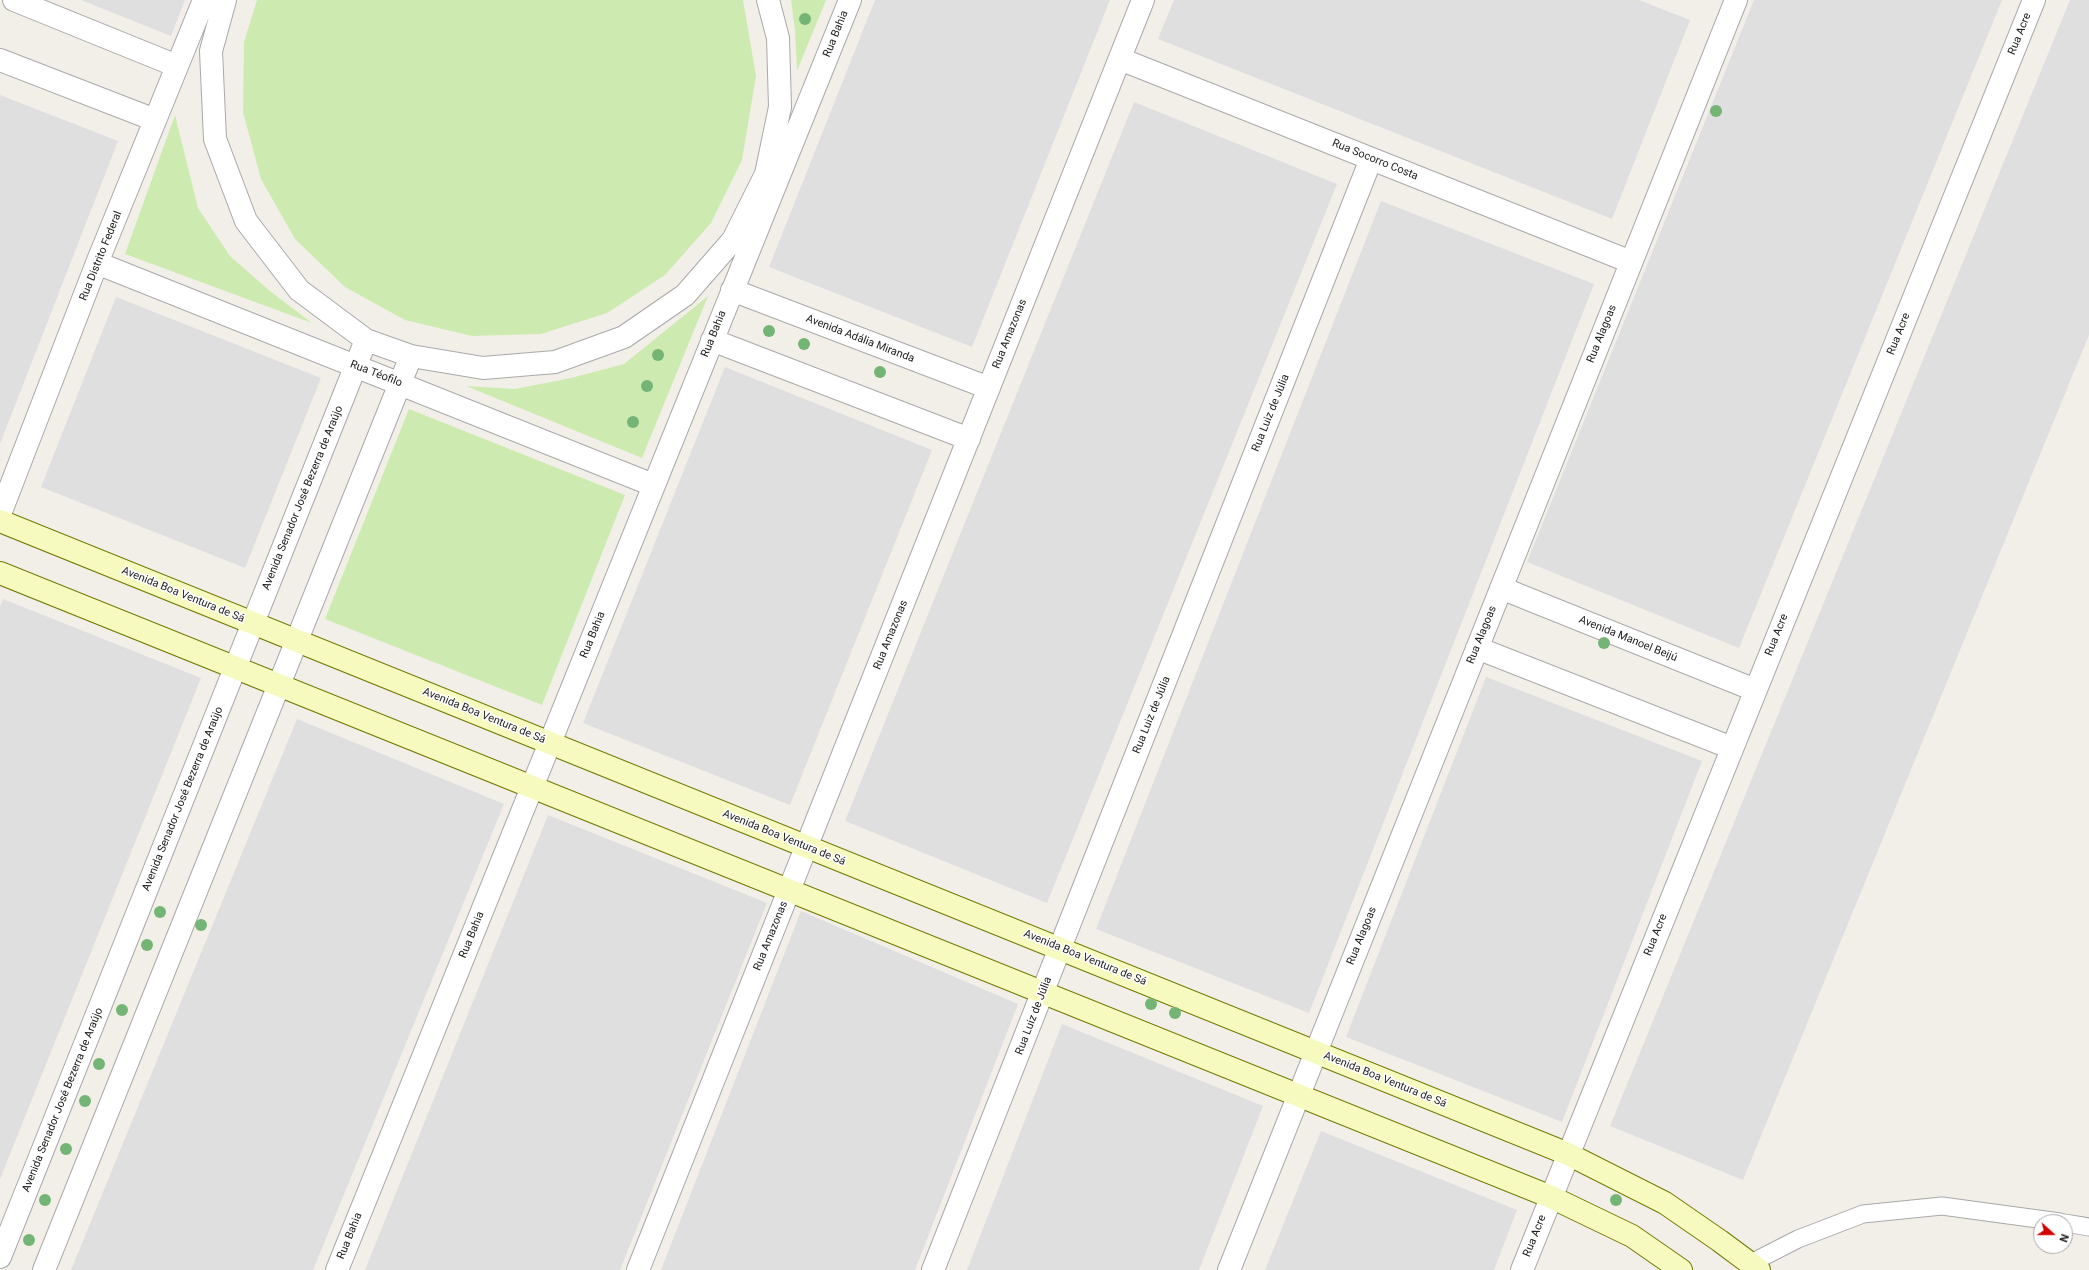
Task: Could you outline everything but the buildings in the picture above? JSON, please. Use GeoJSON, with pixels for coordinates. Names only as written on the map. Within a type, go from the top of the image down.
{"type":"FeatureCollection","features":[{"type":"Feature","properties":{"kind":"street"},"geometry":{"type":"LineString","coordinates":[[14,0],[177,66]]}},
{"type":"Feature","properties":{"kind":"street","name":"Rua Distrito Federal"},"geometry":{"type":"LineString","coordinates":[[0,514],[97,263],[204,0]]}},
{"type":"Feature","properties":{"kind":"street"},"geometry":{"type":"LineString","coordinates":[[225,0],[212,51],[215,139],[246,222],[299,290],[366,340],[411,356],[483,368],[555,362],[624,337],[685,295],[733,240],[771,177],[780,107],[778,38],[768,0]]}},
{"type":"Feature","properties":{"kind":"street","name":"Rua Bahia"},"geometry":{"type":"LineString","coordinates":[[337,1270],[732,290],[771,177],[850,0]]}},
{"type":"Feature","properties":{"kind":"street","name":"Rua Amazonas"},"geometry":{"type":"LineString","coordinates":[[638,1270],[1143,0]]}},
{"type":"Feature","properties":{"kind":"street","name":"Rua Acre"},"geometry":{"type":"LineString","coordinates":[[1522,1270],[2034,0]]}},
{"type":"Feature","properties":{"kind":"street","name":"Rua Alagoas"},"geometry":{"type":"LineString","coordinates":[[1229,1270],[1734,1]]}},
{"type":"Feature","properties":{"kind":"street","name":"Rua Socorro Costa"},"geometry":{"type":"LineString","coordinates":[[1120,59],[1631,262]]}},
{"type":"Feature","properties":{"kind":"street"},"geometry":{"type":"LineString","coordinates":[[0,60],[155,120]]}},
{"type":"Feature","properties":{"kind":"street","name":"Rua Luiz de Júlia"},"geometry":{"type":"LineString","coordinates":[[933,1270],[1044,993],[1060,948],[1371,159]]}},
{"type":"Feature","properties":{"kind":"street","name":"Rua Téofilo"},"geometry":{"type":"LineString","coordinates":[[97,263],[653,485]]}},
{"type":"Feature","properties":{"kind":"street","name":"Avenida Adália Miranda"},"geometry":{"type":"LineString","coordinates":[[732,290],[989,388]]}},
{"type":"Feature","properties":{"kind":"street","name":"Avenida Senador José Bezerra de Araújo"},"geometry":{"type":"LineString","coordinates":[[0,1257],[366,340]]}},
{"type":"Feature","properties":{"kind":"street"},"geometry":{"type":"LineString","coordinates":[[712,340],[969,439]]}},
{"type":"Feature","properties":{"kind":"street"},"geometry":{"type":"LineString","coordinates":[[44,1270],[411,356]]}},
{"type":"Feature","properties":{"kind":"street","name":"Avenida Boa Ventura de Sá"},"geometry":{"type":"LineString","coordinates":[[0,521],[1568,1154],[1665,1203],[1755,1267]]}},
{"type":"Feature","properties":{"kind":"street"},"geometry":{"type":"LineString","coordinates":[[0,573],[1551,1197],[1632,1236],[1681,1270]]}},
{"type":"Feature","properties":{"kind":"street","name":"Avenida Manoel Beijú"},"geometry":{"type":"LineString","coordinates":[[1501,588],[1755,690]]}},
{"type":"Feature","properties":{"kind":"street"},"geometry":{"type":"LineString","coordinates":[[1477,648],[1732,748]]}},
{"type":"Feature","properties":{"kind":"lane"},"geometry":{"type":"LineString","coordinates":[[1755,1267],[1798,1239],[1863,1214],[1942,1206],[2033,1218]]}},
{"type":"Feature","properties":{"kind":"lane"},"geometry":{"type":"LineString","coordinates":[[2073,1225],[2089,1228]]}},
{"type":"Feature","properties":{"kind":"shaded area"},"geometry":{"type":"Polygon","coordinates":[[[81,0],[185,0],[171,36],[81,0]]]}},
{"type":"Feature","properties":{"kind":"shaded area"},"geometry":{"type":"Polygon","coordinates":[[[875,0],[1110,0],[972,347],[769,267],[875,0]]]}},
{"type":"Feature","properties":{"kind":"shaded area"},"geometry":{"type":"Polygon","coordinates":[[[1174,0],[1639,0],[1690,20],[1612,219],[1158,39],[1174,0]]]}},
{"type":"Feature","properties":{"kind":"shaded area"},"geometry":{"type":"Polygon","coordinates":[[[1754,0],[2002,0],[1739,648],[1527,562],[1754,0]]]}},
{"type":"Feature","properties":{"kind":"shaded area"},"geometry":{"type":"Polygon","coordinates":[[[2070,0],[2089,0],[2089,335],[1743,1180],[1610,1126],[2070,0]]]}},
{"type":"Feature","properties":{"kind":"shaded area"},"geometry":{"type":"Polygon","coordinates":[[[0,95],[118,141],[0,444],[0,95]]]}},
{"type":"Feature","properties":{"kind":"shaded area"},"geometry":{"type":"Polygon","coordinates":[[[1134,102],[1337,184],[1047,903],[845,821],[1134,102]]]}},
{"type":"Feature","properties":{"kind":"shaded area"},"geometry":{"type":"Polygon","coordinates":[[[1381,201],[1594,284],[1309,1013],[1096,929],[1381,201]]]}},
{"type":"Feature","properties":{"kind":"shaded area"},"geometry":{"type":"Polygon","coordinates":[[[116,297],[321,378],[245,568],[41,487],[116,297]]]}},
{"type":"Feature","properties":{"kind":"shaded area"},"geometry":{"type":"Polygon","coordinates":[[[725,367],[932,450],[790,805],[583,723],[725,367]]]}},
{"type":"Feature","properties":{"kind":"shaded area"},"geometry":{"type":"Polygon","coordinates":[[[3,599],[201,678],[0,1179],[0,606],[3,599]]]}},
{"type":"Feature","properties":{"kind":"shaded area"},"geometry":{"type":"Polygon","coordinates":[[[1486,677],[1702,761],[1562,1122],[1346,1037],[1486,677]]]}},
{"type":"Feature","properties":{"kind":"shaded area"},"geometry":{"type":"Polygon","coordinates":[[[297,719],[504,804],[313,1270],[71,1270],[297,719]]]}},
{"type":"Feature","properties":{"kind":"shaded area"},"geometry":{"type":"Polygon","coordinates":[[[548,815],[767,903],[620,1270],[365,1270],[548,815]]]}},
{"type":"Feature","properties":{"kind":"shaded area"},"geometry":{"type":"Polygon","coordinates":[[[801,911],[1018,1004],[915,1270],[661,1270],[801,911]]]}},
{"type":"Feature","properties":{"kind":"shaded area"},"geometry":{"type":"Polygon","coordinates":[[[1062,1024],[1263,1106],[1199,1270],[967,1270],[1062,1024]]]}},
{"type":"Feature","properties":{"kind":"shaded area"},"geometry":{"type":"Polygon","coordinates":[[[1321,1131],[1517,1210],[1494,1270],[1265,1270],[1321,1131]]]}},
{"type":"Feature","properties":{"kind":"green space"},"geometry":{"type":"Polygon","coordinates":[[[257,0],[743,0],[756,76],[742,160],[711,223],[665,275],[607,313],[541,334],[472,336],[405,320],[345,287],[295,239],[261,179],[243,112],[244,42],[257,0]]]}},
{"type":"Feature","properties":{"kind":"green space"},"geometry":{"type":"Polygon","coordinates":[[[791,0],[826,0],[797,71],[795,30],[791,0]]]}},
{"type":"Feature","properties":{"kind":"green space"},"geometry":{"type":"Polygon","coordinates":[[[175,115],[198,208],[230,256],[270,291],[312,323],[125,254],[175,115]]]}},
{"type":"Feature","properties":{"kind":"green space"},"geometry":{"type":"Polygon","coordinates":[[[708,296],[642,458],[466,386],[515,389],[571,378],[624,364],[708,296]]]}},
{"type":"Feature","properties":{"kind":"green space"},"geometry":{"type":"Polygon","coordinates":[[[409,409],[625,495],[542,705],[325,619],[409,409]]]}}]}
